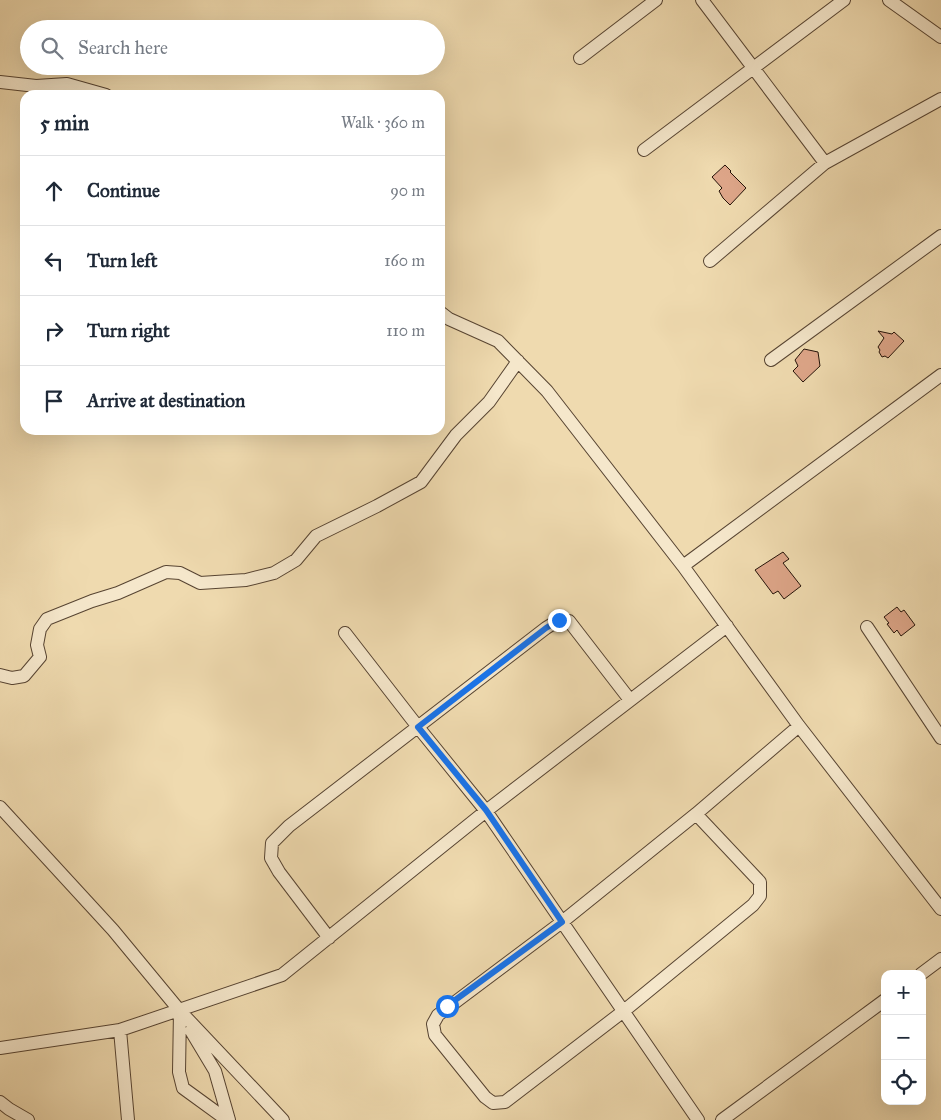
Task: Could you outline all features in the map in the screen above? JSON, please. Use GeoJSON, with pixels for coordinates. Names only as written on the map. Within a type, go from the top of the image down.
{"type":"FeatureCollection","features":[{"type":"Feature","properties":{"kind":"street"},"geometry":{"type":"LineString","coordinates":[[580,58],[656,0]]}},
{"type":"Feature","properties":{"kind":"street"},"geometry":{"type":"LineString","coordinates":[[702,0],[825,163]]}},
{"type":"Feature","properties":{"kind":"street"},"geometry":{"type":"LineString","coordinates":[[644,150],[844,0]]}},
{"type":"Feature","properties":{"kind":"street"},"geometry":{"type":"LineString","coordinates":[[889,0],[941,37]]}},
{"type":"Feature","properties":{"kind":"street"},"geometry":{"type":"LineString","coordinates":[[0,82],[36,86],[67,84],[88,90]]}},
{"type":"Feature","properties":{"kind":"street"},"geometry":{"type":"LineString","coordinates":[[710,261],[825,163],[941,99]]}},
{"type":"Feature","properties":{"kind":"street"},"geometry":{"type":"LineString","coordinates":[[771,360],[941,236]]}},
{"type":"Feature","properties":{"kind":"street"},"geometry":{"type":"LineString","coordinates":[[445,316],[498,341],[547,391],[683,566],[799,726],[941,909]]}},
{"type":"Feature","properties":{"kind":"street"},"geometry":{"type":"LineString","coordinates":[[0,675],[12,678],[24,676],[40,658],[37,644],[40,629],[47,618],[118,593],[166,572],[180,573],[200,583],[246,580],[274,574],[296,560],[316,536],[378,506],[421,482],[456,435],[489,402],[518,361]]}},
{"type":"Feature","properties":{"kind":"street"},"geometry":{"type":"LineString","coordinates":[[683,566],[941,375]]}},
{"type":"Feature","properties":{"kind":"street"},"geometry":{"type":"LineString","coordinates":[[329,938],[279,872],[271,858],[272,843],[290,826],[546,628],[559,620],[569,621],[630,700]]}},
{"type":"Feature","properties":{"kind":"street"},"geometry":{"type":"LineString","coordinates":[[0,1048],[120,1030],[282,975],[486,810],[727,626]]}},
{"type":"Feature","properties":{"kind":"street"},"geometry":{"type":"LineString","coordinates":[[867,627],[941,738]]}},
{"type":"Feature","properties":{"kind":"street"},"geometry":{"type":"LineString","coordinates":[[345,633],[486,810],[698,1120]]}},
{"type":"Feature","properties":{"kind":"street"},"geometry":{"type":"LineString","coordinates":[[696,814],[760,882],[760,896],[753,905],[624,1010],[505,1102],[493,1103],[485,1097],[435,1035],[433,1024],[438,1015],[447,1006],[562,922],[696,814],[799,726]]}},
{"type":"Feature","properties":{"kind":"street"},"geometry":{"type":"LineString","coordinates":[[0,808],[113,930],[180,1011],[283,1120]]}},
{"type":"Feature","properties":{"kind":"street"},"geometry":{"type":"LineString","coordinates":[[926,970],[941,959]]}},
{"type":"Feature","properties":{"kind":"street"},"geometry":{"type":"LineString","coordinates":[[722,1120],[881,1003]]}},
{"type":"Feature","properties":{"kind":"street"},"geometry":{"type":"LineString","coordinates":[[180,1011],[179,1072],[183,1088],[228,1120]]}},
{"type":"Feature","properties":{"kind":"street"},"geometry":{"type":"LineString","coordinates":[[180,1011],[216,1071],[228,1120]]}},
{"type":"Feature","properties":{"kind":"street"},"geometry":{"type":"LineString","coordinates":[[120,1030],[128,1120]]}},
{"type":"Feature","properties":{"kind":"street"},"geometry":{"type":"LineString","coordinates":[[0,1102],[28,1120]]}},
{"type":"Feature","properties":{"kind":"building"},"geometry":{"type":"Polygon","coordinates":[[[725,165],[746,188],[730,205],[719,191],[722,188],[712,177],[725,165]]]}},
{"type":"Feature","properties":{"kind":"building"},"geometry":{"type":"Polygon","coordinates":[[[878,331],[892,334],[894,332],[904,341],[888,358],[882,357],[879,352],[878,347],[884,338],[878,331]]]}},
{"type":"Feature","properties":{"kind":"building"},"geometry":{"type":"Polygon","coordinates":[[[804,349],[818,352],[820,366],[803,382],[793,371],[798,366],[795,360],[804,349]]]}},
{"type":"Feature","properties":{"kind":"building"},"geometry":{"type":"Polygon","coordinates":[[[783,552],[789,559],[783,563],[801,586],[784,599],[778,591],[773,594],[755,570],[783,552]]]}},
{"type":"Feature","properties":{"kind":"building"},"geometry":{"type":"Polygon","coordinates":[[[897,607],[901,612],[904,610],[915,625],[901,636],[897,630],[894,633],[884,617],[897,607]]]}},
{"type":"Feature","properties":{"kind":"route"},"geometry":{"type":"LineString","coordinates":[[447,1006],[562,922],[486,810],[418,727],[559,620]]}}]}
